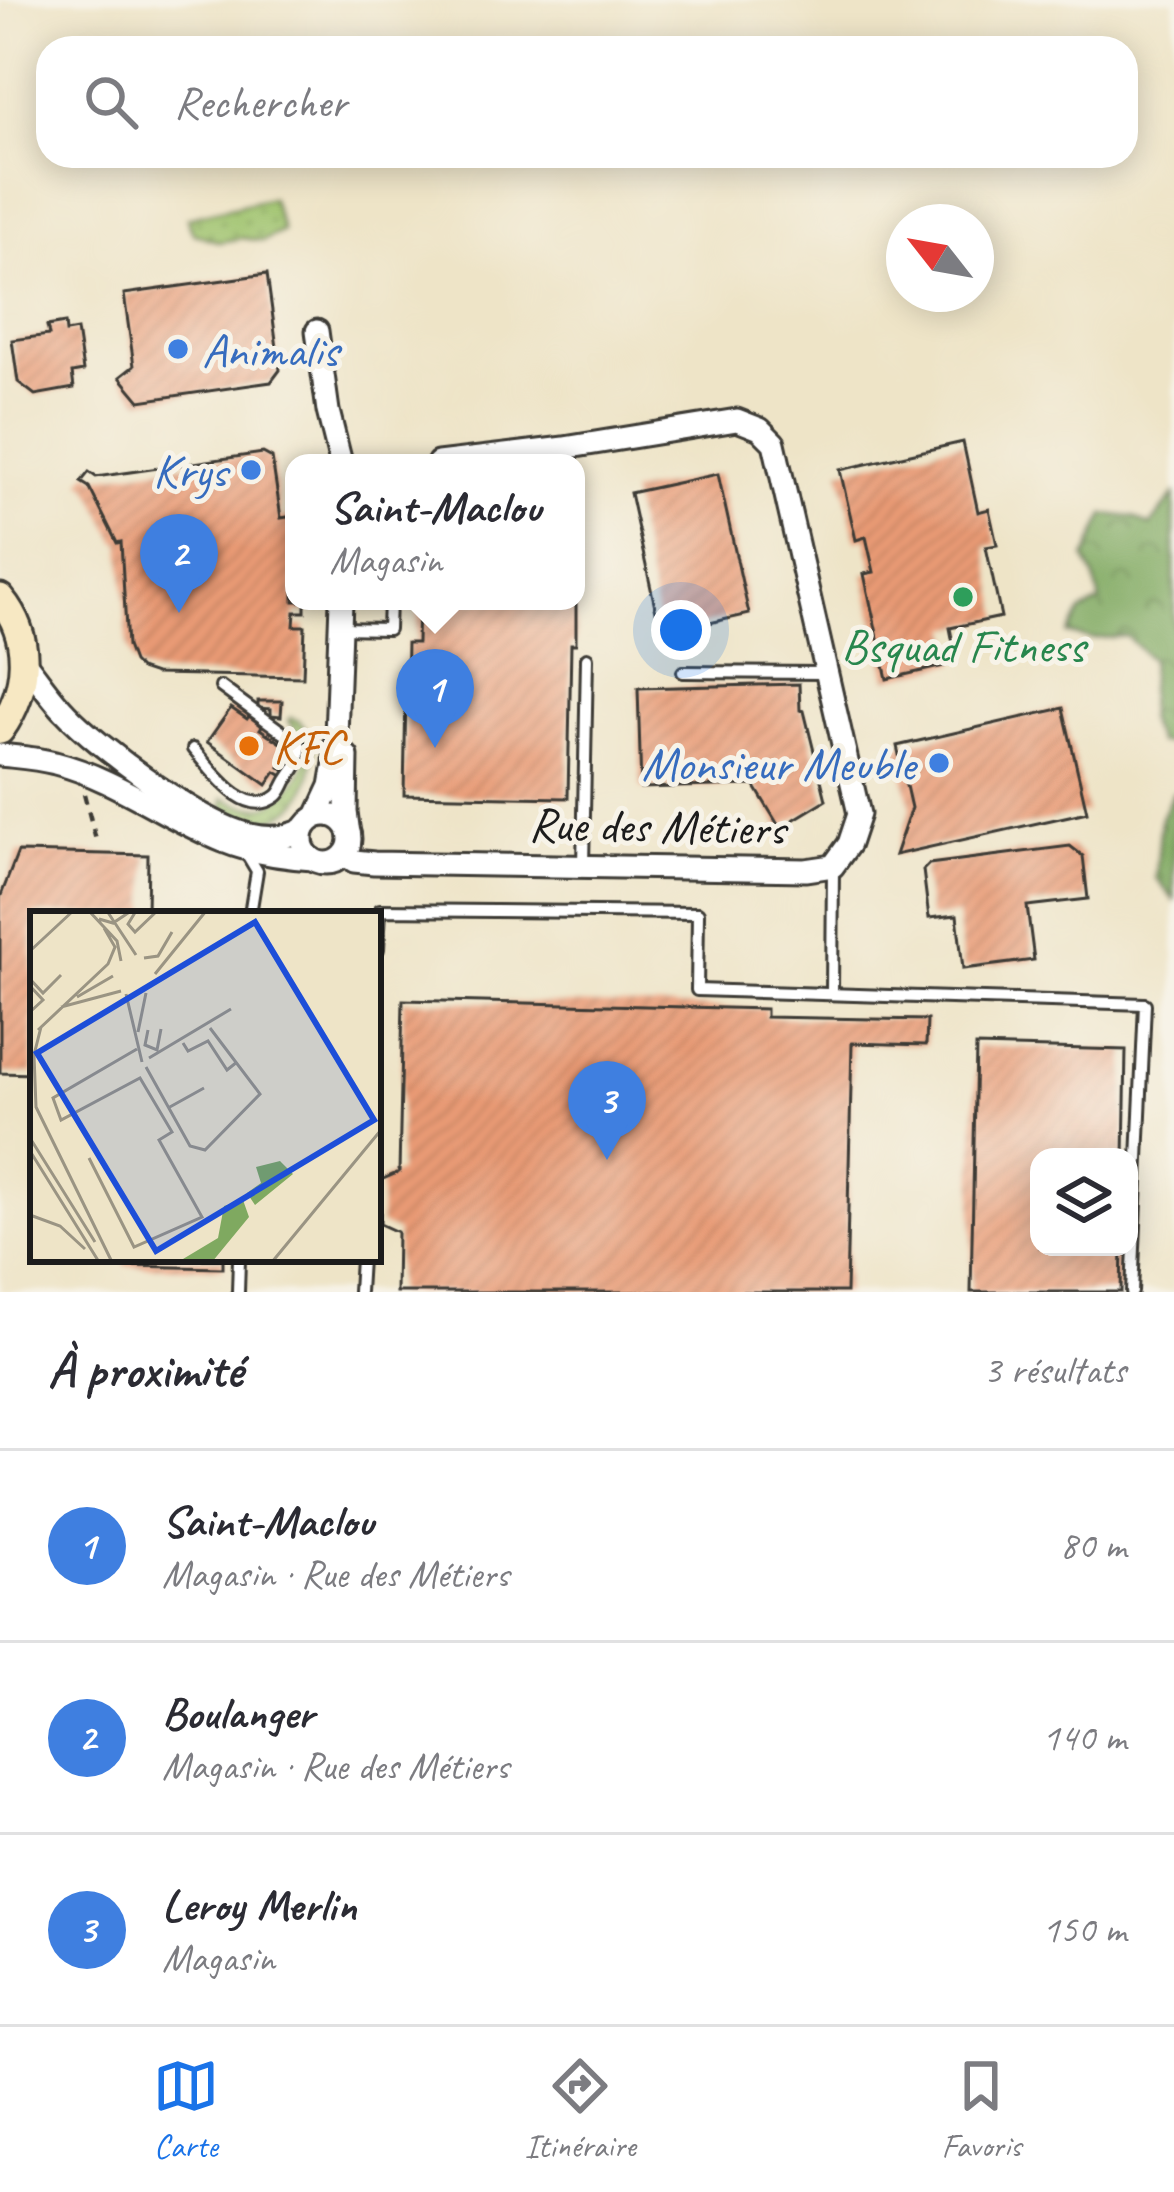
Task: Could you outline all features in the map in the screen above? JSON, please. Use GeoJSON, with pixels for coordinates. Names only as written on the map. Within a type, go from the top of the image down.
{"type":"FeatureCollection","features":[{"type":"Feature","properties":{"kind":"main road"},"geometry":{"type":"LineString","coordinates":[[0,598],[16,622],[24,662],[21,688],[0,730]]}},
{"type":"Feature","properties":{"kind":"street"},"geometry":{"type":"LineString","coordinates":[[316,331],[339,454]]}},
{"type":"Feature","properties":{"kind":"street","name":"Rue des Métiers"},"geometry":{"type":"LineString","coordinates":[[345,855],[374,863],[806,870],[833,866],[849,844],[860,814],[774,443],[760,429],[737,420],[570,454]]}},
{"type":"Feature","properties":{"kind":"street"},"geometry":{"type":"LineString","coordinates":[[313,859],[303,847],[331,786],[335,764],[341,610]]}},
{"type":"Feature","properties":{"kind":"street"},"geometry":{"type":"LineString","coordinates":[[24,662],[66,713],[107,750],[220,825],[248,835],[293,835],[330,814],[348,827]]}},
{"type":"Feature","properties":{"kind":"street"},"geometry":{"type":"LineString","coordinates":[[0,755],[80,771],[224,842],[329,863],[345,855],[351,836],[346,812],[349,717],[337,695]]}},
{"type":"Feature","properties":{"kind":"lane"},"geometry":{"type":"LineString","coordinates":[[340,628],[388,629],[389,610]]}},
{"type":"Feature","properties":{"kind":"lane"},"geometry":{"type":"LineString","coordinates":[[583,866],[587,658]]}},
{"type":"Feature","properties":{"kind":"lane"},"geometry":{"type":"LineString","coordinates":[[683,672],[827,673]]}},
{"type":"Feature","properties":{"kind":"lane"},"geometry":{"type":"LineString","coordinates":[[193,749],[231,791],[248,802],[276,796],[301,759],[300,746],[220,687]]}},
{"type":"Feature","properties":{"kind":"lane"},"geometry":{"type":"LineString","coordinates":[[244,848],[257,871],[250,911]]}},
{"type":"Feature","properties":{"kind":"lane"},"geometry":{"type":"LineString","coordinates":[[832,992],[833,866]]}},
{"type":"Feature","properties":{"kind":"lane"},"geometry":{"type":"LineString","coordinates":[[380,911],[698,913],[697,990],[1145,1004],[1132,1292]]}},
{"type":"Feature","properties":{"kind":"lane"},"geometry":{"type":"LineString","coordinates":[[238,1292],[239,1262]]}},
{"type":"Feature","properties":{"kind":"lane"},"geometry":{"type":"LineString","coordinates":[[359,1292],[361,1262]]}},
{"type":"Feature","properties":{"kind":"green space"},"geometry":{"type":"Polygon","coordinates":[[[271,198],[283,231],[263,241],[220,242],[193,233],[187,218],[271,198]]]}},
{"type":"Feature","properties":{"kind":"green space"},"geometry":{"type":"Polygon","coordinates":[[[1174,495],[1174,743],[1158,743],[1147,722],[1151,660],[1126,636],[1092,639],[1068,634],[1081,612],[1100,602],[1085,559],[1105,514],[1133,517],[1150,526],[1174,495]]]}},
{"type":"Feature","properties":{"kind":"green space"},"geometry":{"type":"Polygon","coordinates":[[[290,718],[299,721],[315,740],[301,798],[281,815],[267,819],[223,808],[224,798],[249,807],[268,805],[296,781],[306,756],[290,718]]]}},
{"type":"Feature","properties":{"kind":"green space"},"geometry":{"type":"Polygon","coordinates":[[[1174,791],[1174,900],[1156,878],[1161,818],[1174,791]]]}},
{"type":"Feature","properties":{"kind":"building"},"geometry":{"type":"Polygon","coordinates":[[[267,274],[280,370],[271,382],[140,401],[120,377],[134,366],[124,294],[267,274]]]}},
{"type":"Feature","properties":{"kind":"building"},"geometry":{"type":"Polygon","coordinates":[[[65,323],[66,332],[77,330],[83,371],[72,373],[74,388],[35,395],[18,382],[12,340],[49,335],[47,326],[65,323]]]}},
{"type":"Feature","properties":{"kind":"building"},"geometry":{"type":"Polygon","coordinates":[[[963,442],[978,512],[989,509],[997,545],[986,547],[1001,617],[950,628],[957,663],[887,679],[864,574],[874,572],[866,537],[856,540],[840,470],[963,442]]]}},
{"type":"Feature","properties":{"kind":"building"},"geometry":{"type":"Polygon","coordinates":[[[263,453],[272,458],[281,518],[285,517],[285,610],[305,610],[295,612],[294,626],[305,626],[303,677],[155,674],[140,669],[127,646],[121,542],[117,543],[89,487],[81,482],[89,472],[96,477],[263,453]]]}},
{"type":"Feature","properties":{"kind":"building"},"geometry":{"type":"Polygon","coordinates":[[[718,474],[749,614],[661,634],[630,493],[718,474]]]}},
{"type":"Feature","properties":{"kind":"building"},"geometry":{"type":"Polygon","coordinates":[[[418,610],[576,610],[568,798],[404,795],[407,643],[417,643],[418,610]]]}},
{"type":"Feature","properties":{"kind":"building"},"geometry":{"type":"Polygon","coordinates":[[[799,684],[800,710],[826,800],[780,828],[754,785],[641,788],[638,688],[799,684]]]}},
{"type":"Feature","properties":{"kind":"building"},"geometry":{"type":"Polygon","coordinates":[[[258,701],[282,701],[281,716],[258,708],[258,701]]]}},
{"type":"Feature","properties":{"kind":"building","name":"KFC"},"geometry":{"type":"Polygon","coordinates":[[[231,708],[249,716],[292,750],[280,767],[286,772],[283,776],[276,772],[267,785],[207,742],[231,708]]]}},
{"type":"Feature","properties":{"kind":"building"},"geometry":{"type":"Polygon","coordinates":[[[1063,708],[1087,812],[895,855],[911,808],[897,746],[1063,708]]]}},
{"type":"Feature","properties":{"kind":"building"},"geometry":{"type":"Polygon","coordinates":[[[1070,846],[1083,856],[1088,899],[1027,906],[1034,960],[963,969],[957,915],[929,918],[923,870],[929,864],[1070,846]]]}},
{"type":"Feature","properties":{"kind":"building"},"geometry":{"type":"Polygon","coordinates":[[[18,852],[148,855],[147,911],[30,911],[30,1074],[0,1073],[0,898],[18,852]]]}},
{"type":"Feature","properties":{"kind":"building"},"geometry":{"type":"Polygon","coordinates":[[[403,1000],[766,1009],[766,1017],[927,1020],[926,1045],[852,1043],[846,1292],[396,1292],[397,1232],[381,1224],[381,1180],[399,1172],[403,1000]]]}},
{"type":"Feature","properties":{"kind":"building"},"geometry":{"type":"Polygon","coordinates":[[[976,1046],[1126,1050],[1124,1148],[1030,1148],[1030,1256],[1122,1256],[1121,1292],[971,1292],[976,1046]]]}},
{"type":"Feature","properties":{"kind":"building"},"geometry":{"type":"Polygon","coordinates":[[[125,1262],[223,1262],[223,1268],[125,1266],[125,1262]]]}},
{"type":"Feature","properties":{"kind":"place","name":"Animalis"},"geometry":{"type":"Point","coordinates":[178,349]}},
{"type":"Feature","properties":{"kind":"place","name":"Krys"},"geometry":{"type":"Point","coordinates":[251,470]}},
{"type":"Feature","properties":{"kind":"place","name":"Bsquad Fitness"},"geometry":{"type":"Point","coordinates":[963,597]}},
{"type":"Feature","properties":{"kind":"place","name":"Boulanger"},"geometry":{"type":"Point","coordinates":[179,613]}},
{"type":"Feature","properties":{"kind":"place","name":"KFC"},"geometry":{"type":"Point","coordinates":[249,746]}},
{"type":"Feature","properties":{"kind":"place","name":"Saint-Maclou"},"geometry":{"type":"Point","coordinates":[435,748]}},
{"type":"Feature","properties":{"kind":"place","name":"Monsieur Meuble"},"geometry":{"type":"Point","coordinates":[939,763]}},
{"type":"Feature","properties":{"kind":"place","name":"Leroy Merlin"},"geometry":{"type":"Point","coordinates":[607,1160]}}]}
